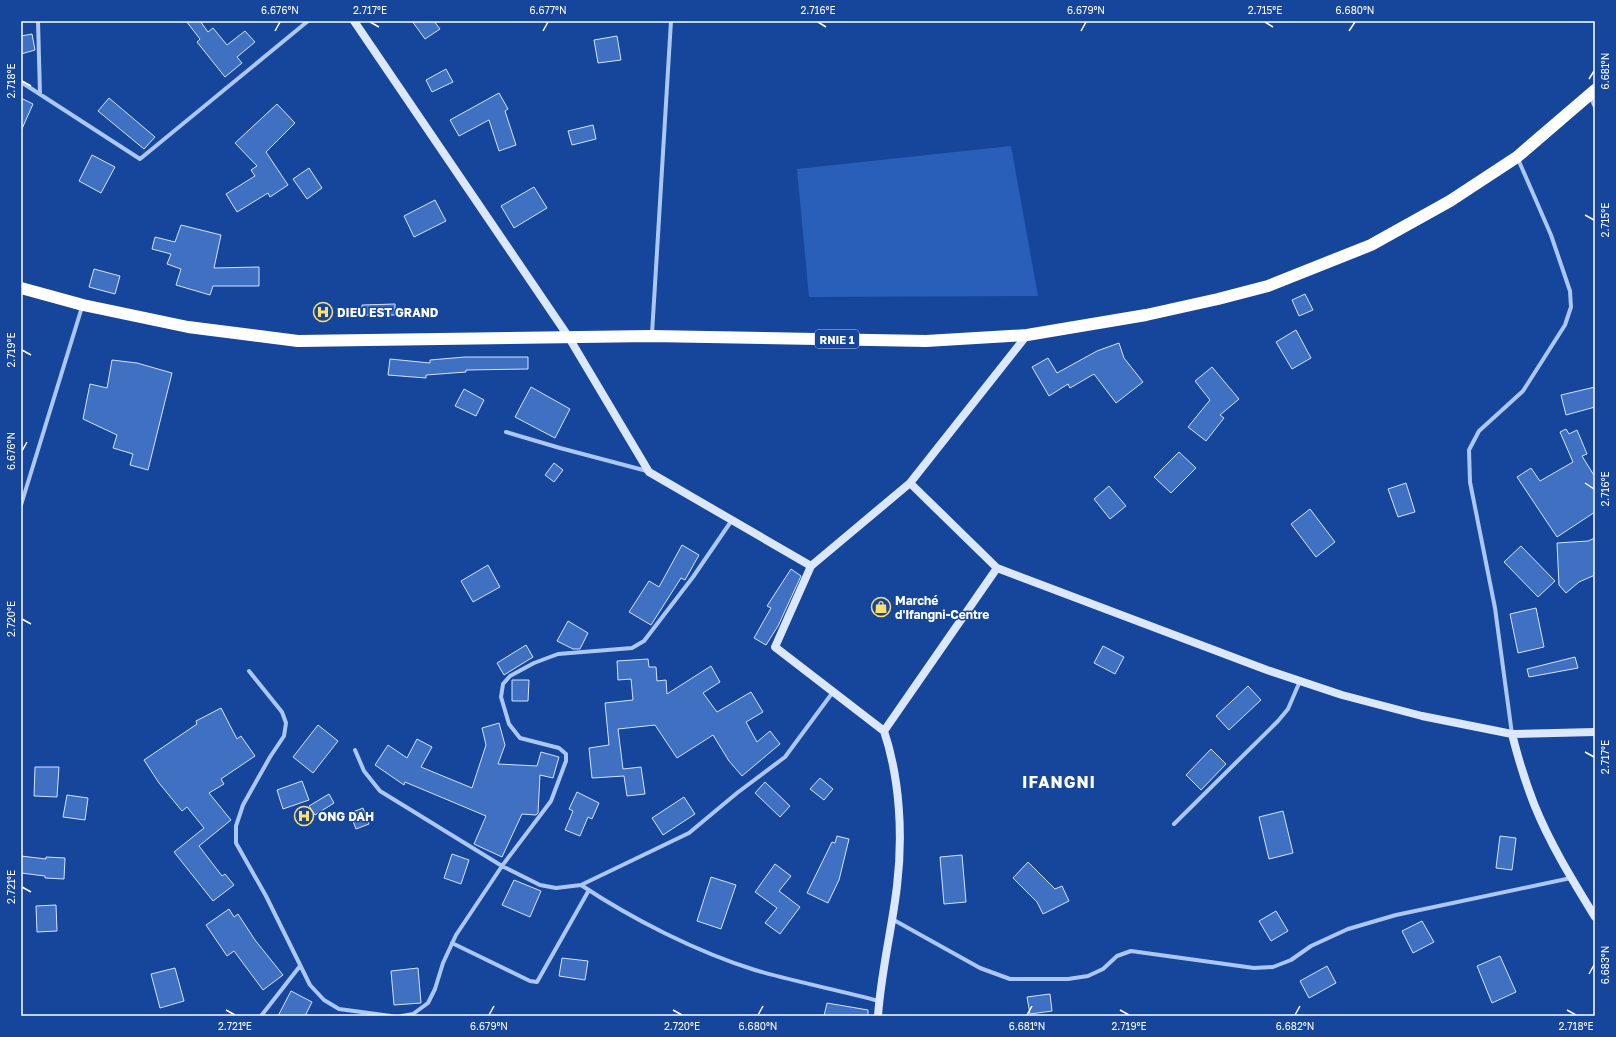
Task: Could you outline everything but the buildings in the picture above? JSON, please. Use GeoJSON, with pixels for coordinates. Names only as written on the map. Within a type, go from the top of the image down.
{"type":"FeatureCollection","features":[{"type":"Feature","properties":{"kind":"highway","name":"RNIE 1"},"geometry":{"type":"LineString","coordinates":[[21,288],[83,305],[188,327],[298,341],[652,336],[926,341],[1026,335],[1146,315],[1268,286],[1371,245],[1450,201],[1517,157],[1592,93]]}},
{"type":"Feature","properties":{"kind":"street"},"geometry":{"type":"LineString","coordinates":[[38,21],[40,94]]}},
{"type":"Feature","properties":{"kind":"street"},"geometry":{"type":"LineString","coordinates":[[21,82],[140,159],[308,21]]}},
{"type":"Feature","properties":{"kind":"street"},"geometry":{"type":"LineString","coordinates":[[354,21],[568,336],[649,472]]}},
{"type":"Feature","properties":{"kind":"street"},"geometry":{"type":"LineString","coordinates":[[652,336],[671,21]]}},
{"type":"Feature","properties":{"kind":"street"},"geometry":{"type":"LineString","coordinates":[[1592,93],[1595,107]]}},
{"type":"Feature","properties":{"kind":"street"},"geometry":{"type":"LineString","coordinates":[[1517,157],[1551,235],[1570,291],[1571,307],[1565,325],[1523,391],[1479,431],[1469,450],[1470,482],[1495,608],[1512,734],[1534,805],[1571,878],[1595,917]]}},
{"type":"Feature","properties":{"kind":"street"},"geometry":{"type":"LineString","coordinates":[[21,505],[83,305]]}},
{"type":"Feature","properties":{"kind":"street"},"geometry":{"type":"LineString","coordinates":[[878,1016],[897,886],[900,833],[892,758],[884,731],[775,647],[811,566],[910,483],[1026,335]]}},
{"type":"Feature","properties":{"kind":"street"},"geometry":{"type":"LineString","coordinates":[[506,432],[649,472],[811,566]]}},
{"type":"Feature","properties":{"kind":"street"},"geometry":{"type":"LineString","coordinates":[[910,483],[997,568],[1301,681],[1342,695],[1422,716],[1512,734],[1595,732]]}},
{"type":"Feature","properties":{"kind":"street"},"geometry":{"type":"LineString","coordinates":[[402,1016],[413,1014],[428,1003],[452,943],[502,866],[551,801],[566,762],[566,754],[559,748],[520,738],[509,724],[507,718],[501,697],[503,684],[516,672],[558,654],[632,648],[644,641],[693,577],[732,520]]}},
{"type":"Feature","properties":{"kind":"street"},"geometry":{"type":"LineString","coordinates":[[884,731],[997,568]]}},
{"type":"Feature","properties":{"kind":"street"},"geometry":{"type":"LineString","coordinates":[[249,671],[282,712],[286,723],[284,736],[270,757],[243,805],[236,826],[236,843],[266,896],[310,985],[324,1000],[339,1009],[391,1016]]}},
{"type":"Feature","properties":{"kind":"street"},"geometry":{"type":"LineString","coordinates":[[1174,824],[1278,721],[1288,709],[1301,681]]}},
{"type":"Feature","properties":{"kind":"street"},"geometry":{"type":"LineString","coordinates":[[355,750],[364,771],[380,790],[502,866],[540,885],[556,888],[581,885],[689,833],[737,793],[785,758],[833,692]]}},
{"type":"Feature","properties":{"kind":"street"},"geometry":{"type":"LineString","coordinates":[[892,919],[980,968],[1010,979],[1068,979],[1088,976],[1103,969],[1117,956],[1131,951],[1263,968],[1273,967],[1291,960],[1311,946],[1348,929],[1382,919],[1571,878]]}},
{"type":"Feature","properties":{"kind":"street"},"geometry":{"type":"LineString","coordinates":[[581,885],[624,912],[690,944],[755,970],[880,1001]]}},
{"type":"Feature","properties":{"kind":"street"},"geometry":{"type":"LineString","coordinates":[[452,943],[530,981],[537,982],[589,890]]}},
{"type":"Feature","properties":{"kind":"street"},"geometry":{"type":"LineString","coordinates":[[261,1016],[300,966]]}},
{"type":"Feature","properties":{"kind":"shaded area"},"geometry":{"type":"Polygon","coordinates":[[[1011,146],[1038,296],[809,297],[797,169],[1011,146]]]}},
{"type":"Feature","properties":{"kind":"place","name":"DIEU EST GRAND"},"geometry":{"type":"Point","coordinates":[323,312]}},
{"type":"Feature","properties":{"kind":"place","name":"Marché d'Ifangni-Centre"},"geometry":{"type":"Point","coordinates":[881,607]}},
{"type":"Feature","properties":{"kind":"place","name":"ONG DAH"},"geometry":{"type":"Point","coordinates":[304,816]}},
{"type":"Feature","properties":{"kind":"district","name":"IFANGNI"},"geometry":{"type":"Point","coordinates":[1059,782]}}]}
